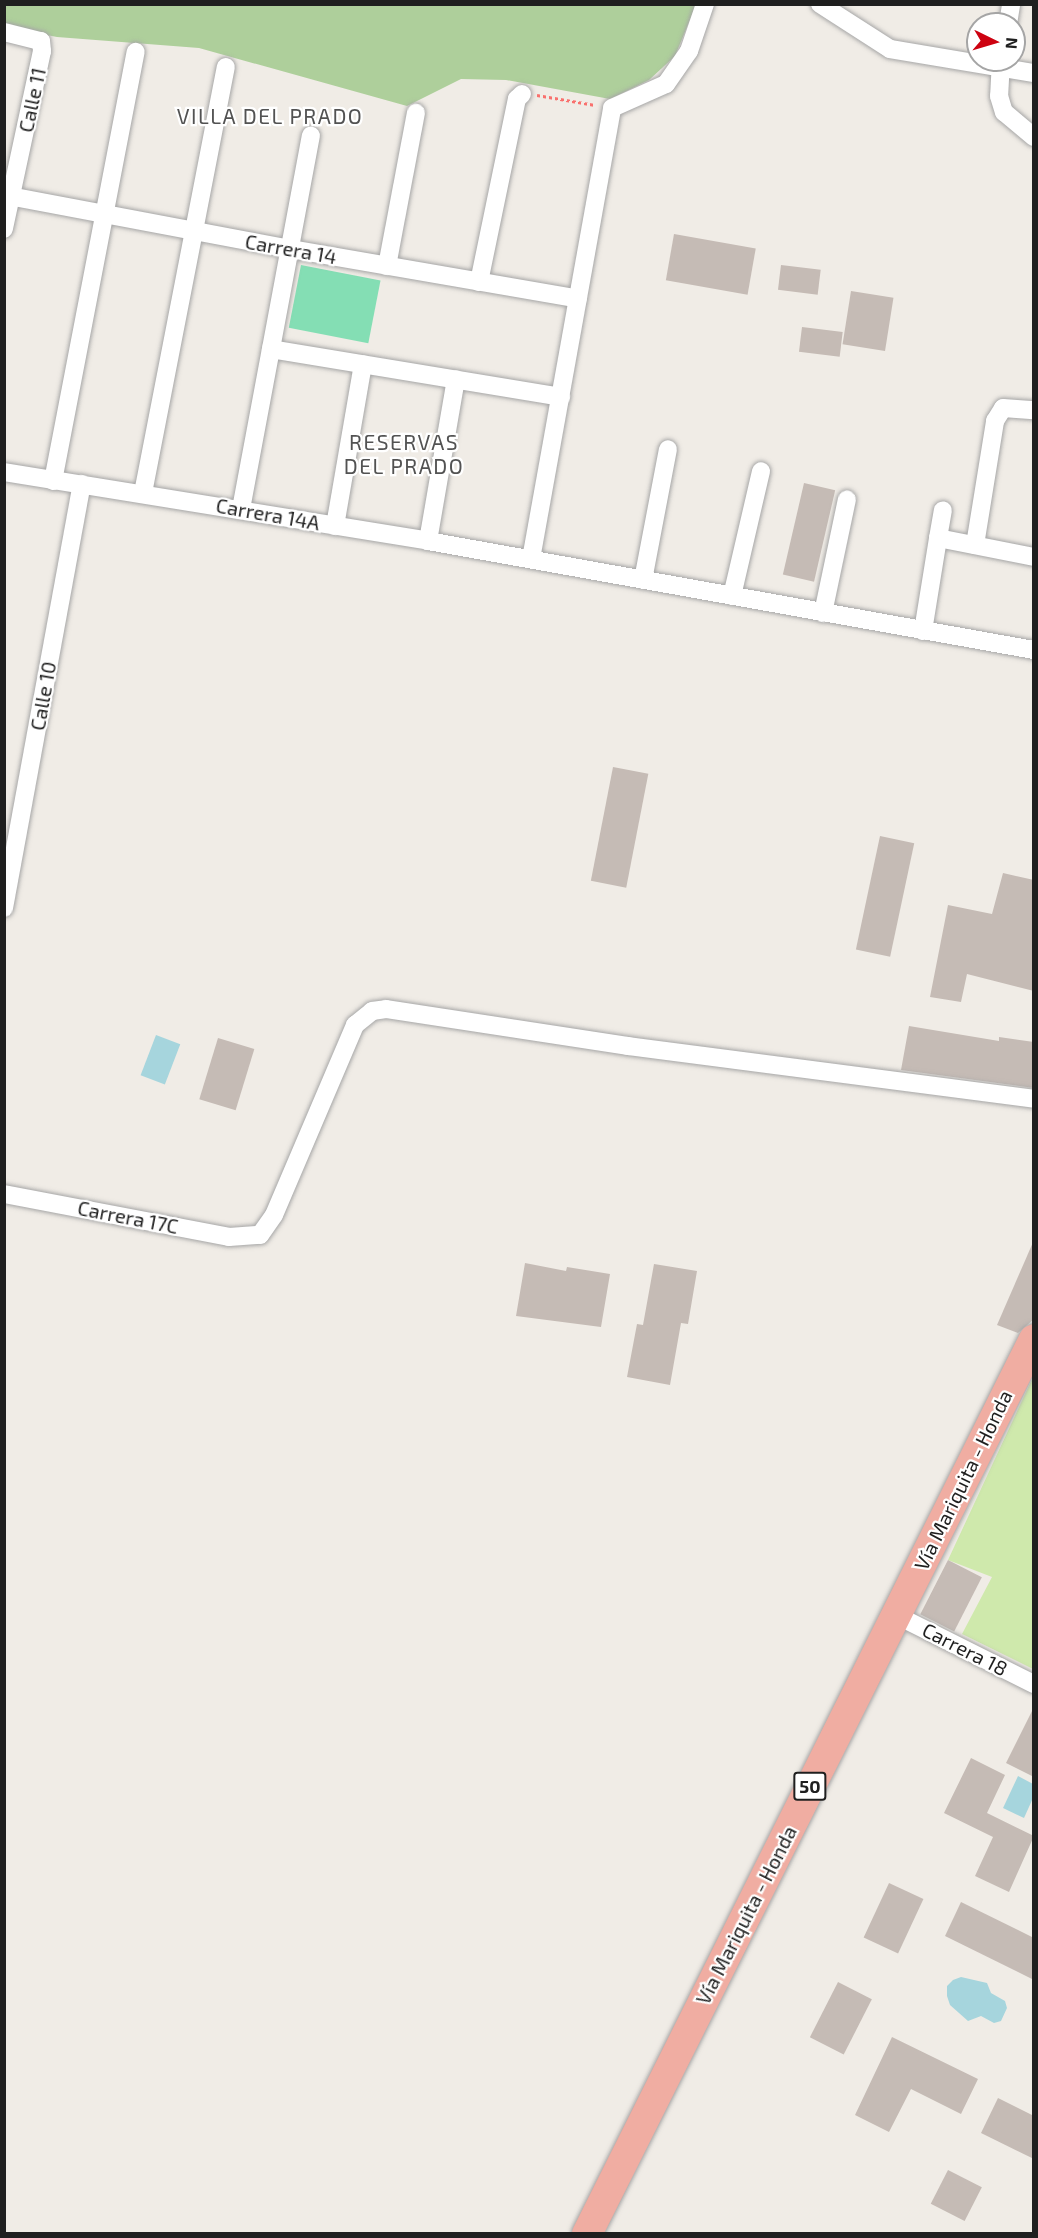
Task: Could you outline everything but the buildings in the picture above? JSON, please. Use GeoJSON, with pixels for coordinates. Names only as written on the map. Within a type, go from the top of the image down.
{"type":"FeatureCollection","features":[{"type":"Feature","properties":{"kind":"highway","name":"Vía Mariquita - Honda"},"geometry":{"type":"LineString","coordinates":[[586,2234],[1034,1339]]}},
{"type":"Feature","properties":{"kind":"street"},"geometry":{"type":"LineString","coordinates":[[531,559],[612,108],[666,84],[689,51],[705,4]]}},
{"type":"Feature","properties":{"kind":"street"},"geometry":{"type":"LineString","coordinates":[[829,7],[890,49],[966,59]]}},
{"type":"Feature","properties":{"kind":"street","name":"Calle 11"},"geometry":{"type":"LineString","coordinates":[[4,32],[41,41],[42,51],[8,196],[4,229]]}},
{"type":"Feature","properties":{"kind":"street"},"geometry":{"type":"LineString","coordinates":[[54,481],[136,52]]}},
{"type":"Feature","properties":{"kind":"street"},"geometry":{"type":"LineString","coordinates":[[143,493],[196,231],[226,67]]}},
{"type":"Feature","properties":{"kind":"street"},"geometry":{"type":"LineString","coordinates":[[1000,72],[999,96],[1005,112],[1034,137]]}},
{"type":"Feature","properties":{"kind":"street"},"geometry":{"type":"LineString","coordinates":[[479,282],[518,99],[522,94]]}},
{"type":"Feature","properties":{"kind":"street"},"geometry":{"type":"LineString","coordinates":[[387,266],[416,113]]}},
{"type":"Feature","properties":{"kind":"street"},"geometry":{"type":"LineString","coordinates":[[241,509],[311,136]]}},
{"type":"Feature","properties":{"kind":"street","name":"Carrera 14"},"geometry":{"type":"LineString","coordinates":[[8,196],[290,249],[578,299]]}},
{"type":"Feature","properties":{"kind":"street"},"geometry":{"type":"LineString","coordinates":[[271,349],[561,397]]}},
{"type":"Feature","properties":{"kind":"street"},"geometry":{"type":"LineString","coordinates":[[335,525],[363,364]]}},
{"type":"Feature","properties":{"kind":"street"},"geometry":{"type":"LineString","coordinates":[[428,541],[456,379]]}},
{"type":"Feature","properties":{"kind":"street"},"geometry":{"type":"LineString","coordinates":[[975,545],[995,421],[1003,408],[1034,410]]}},
{"type":"Feature","properties":{"kind":"street"},"geometry":{"type":"LineString","coordinates":[[643,580],[668,449]]}},
{"type":"Feature","properties":{"kind":"street"},"geometry":{"type":"LineString","coordinates":[[732,596],[761,471]]}},
{"type":"Feature","properties":{"kind":"street","name":"Carrera 14A"},"geometry":{"type":"LineString","coordinates":[[4,472],[428,541],[823,614],[1034,650]]}},
{"type":"Feature","properties":{"kind":"street","name":"Calle 10"},"geometry":{"type":"LineString","coordinates":[[4,908],[82,484]]}},
{"type":"Feature","properties":{"kind":"street"},"geometry":{"type":"LineString","coordinates":[[823,614],[847,499]]}},
{"type":"Feature","properties":{"kind":"street"},"geometry":{"type":"LineString","coordinates":[[923,631],[943,510]]}},
{"type":"Feature","properties":{"kind":"street"},"geometry":{"type":"LineString","coordinates":[[938,538],[1034,557]]}},
{"type":"Feature","properties":{"kind":"street","name":"Carrera 17C"},"geometry":{"type":"LineString","coordinates":[[4,1194],[229,1237],[251,1238],[260,1235],[274,1215],[355,1025],[372,1011],[386,1008],[628,1046],[1034,1099]]}},
{"type":"Feature","properties":{"kind":"street","name":"Carrera 18"},"geometry":{"type":"LineString","coordinates":[[896,1615],[1034,1684]]}},
{"type":"Feature","properties":{"kind":"path"},"geometry":{"type":"LineString","coordinates":[[522,94],[612,108]]}},
{"type":"Feature","properties":{"kind":"green space"},"geometry":{"type":"Polygon","coordinates":[[[4,5],[696,5],[675,56],[649,80],[610,99],[506,80],[461,79],[407,106],[199,48],[57,37],[5,27],[4,5]]]}},
{"type":"Feature","properties":{"kind":"green space"},"geometry":{"type":"Polygon","coordinates":[[[301,265],[381,280],[368,343],[289,328],[301,265]]]}},
{"type":"Feature","properties":{"kind":"green space"},"geometry":{"type":"Polygon","coordinates":[[[1033,1377],[1033,1669],[962,1634],[992,1577],[948,1560],[1033,1377]]]}},
{"type":"Feature","properties":{"kind":"water"},"geometry":{"type":"Polygon","coordinates":[[[156,1035],[180,1044],[165,1084],[141,1075],[156,1035]]]}},
{"type":"Feature","properties":{"kind":"water"},"geometry":{"type":"Polygon","coordinates":[[[1018,1776],[1033,1784],[1033,1798],[1024,1818],[1003,1808],[1018,1776]]]}},
{"type":"Feature","properties":{"kind":"water"},"geometry":{"type":"Polygon","coordinates":[[[961,1977],[987,1983],[991,1993],[1005,2001],[1007,2008],[1001,2021],[994,2023],[981,2016],[968,2021],[950,2005],[947,1986],[953,1980],[961,1977]]]}},
{"type":"Feature","properties":{"kind":"district","name":"VILLA DEL PRADO"},"geometry":{"type":"Point","coordinates":[270,116]}},
{"type":"Feature","properties":{"kind":"district","name":"RESERVAS DEL PRADO"},"geometry":{"type":"Point","coordinates":[404,454]}}]}
